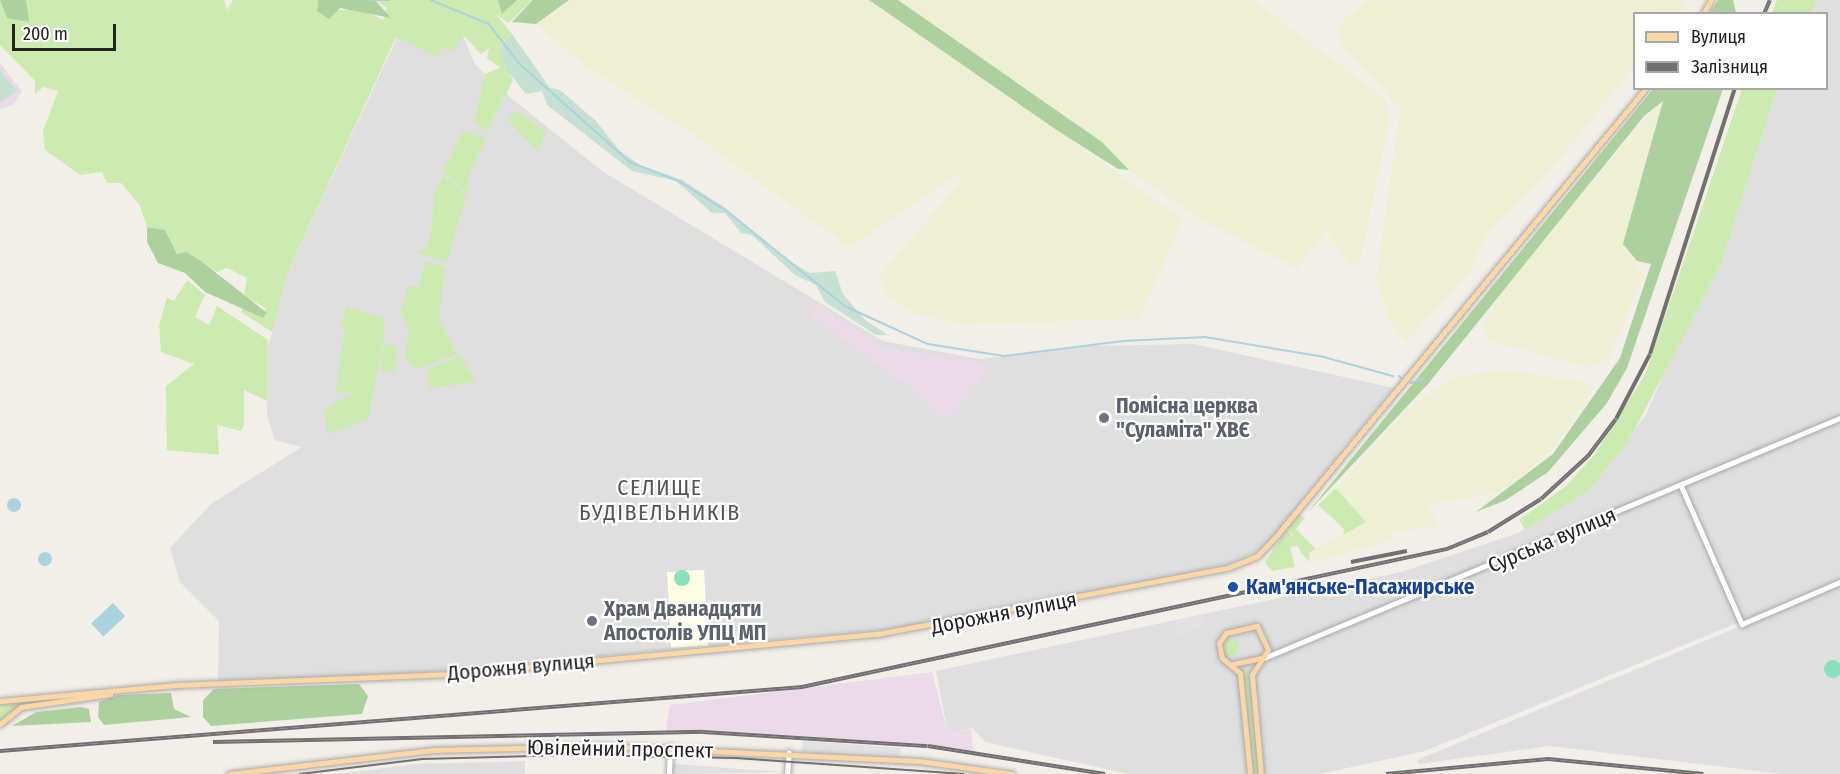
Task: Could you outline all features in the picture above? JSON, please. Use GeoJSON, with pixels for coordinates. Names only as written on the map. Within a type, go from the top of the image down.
{"type":"FeatureCollection","features":[{"type":"Feature","properties":{"kind":"main road","name":"Дорожня вулиця"},"geometry":{"type":"LineString","coordinates":[[0,701],[120,690],[452,674],[917,629],[1225,568],[1257,556],[1277,535],[1644,90]]}},
{"type":"Feature","properties":{"kind":"main road"},"geometry":{"type":"LineString","coordinates":[[1239,670],[1229,664],[1220,654],[1222,636],[1257,626],[1268,645],[1264,658],[1252,675],[1262,774]]}},
{"type":"Feature","properties":{"kind":"main road"},"geometry":{"type":"LineString","coordinates":[[1229,664],[1264,658]]}},
{"type":"Feature","properties":{"kind":"main road"},"geometry":{"type":"LineString","coordinates":[[1245,663],[1239,670],[1250,774]]}},
{"type":"Feature","properties":{"kind":"main road"},"geometry":{"type":"LineString","coordinates":[[0,724],[21,707],[96,699],[120,690]]}},
{"type":"Feature","properties":{"kind":"main road","name":"Ювілейний проспект"},"geometry":{"type":"LineString","coordinates":[[229,774],[432,750],[670,747],[949,763],[1012,774]]}},
{"type":"Feature","properties":{"kind":"street","name":"Сурська вулиця"},"geometry":{"type":"LineString","coordinates":[[1264,658],[1840,418]]}},
{"type":"Feature","properties":{"kind":"street"},"geometry":{"type":"LineString","coordinates":[[1681,485],[1742,624],[1840,582]]}},
{"type":"Feature","properties":{"kind":"street"},"geometry":{"type":"LineString","coordinates":[[669,774],[670,747]]}},
{"type":"Feature","properties":{"kind":"street"},"geometry":{"type":"LineString","coordinates":[[787,774],[789,753]]}},
{"type":"Feature","properties":{"kind":"shaded area"},"geometry":{"type":"Polygon","coordinates":[[[569,0],[869,0],[1183,219],[1139,319],[959,324],[912,313],[885,293],[879,276],[962,179],[960,174],[850,248],[699,139],[586,67],[536,24],[569,0]]]}},
{"type":"Feature","properties":{"kind":"shaded area"},"geometry":{"type":"Polygon","coordinates":[[[898,0],[1254,0],[1385,99],[1390,117],[1360,264],[1348,264],[1326,231],[1297,269],[1202,221],[1129,170],[1102,142],[898,0]]]}},
{"type":"Feature","properties":{"kind":"shaded area"},"geometry":{"type":"Polygon","coordinates":[[[1368,0],[1686,0],[1682,6],[1690,10],[1633,12],[1633,67],[1563,156],[1484,239],[1470,272],[1406,342],[1390,321],[1376,279],[1400,108],[1341,44],[1338,26],[1368,0]]]}},
{"type":"Feature","properties":{"kind":"shaded area"},"geometry":{"type":"Polygon","coordinates":[[[1817,0],[1840,0],[1840,581],[1425,751],[1320,774],[1128,774],[985,742],[972,728],[948,734],[936,671],[1401,572],[1518,533],[1588,491],[1645,416],[1695,306],[1720,267],[1777,90],[1828,90],[1828,12],[1811,12],[1817,0]]]}},
{"type":"Feature","properties":{"kind":"shaded area"},"geometry":{"type":"Polygon","coordinates":[[[401,29],[463,35],[475,64],[501,90],[602,171],[883,341],[980,359],[1082,346],[1194,344],[1394,388],[1263,548],[1227,565],[933,625],[411,674],[218,681],[219,621],[180,582],[170,548],[211,504],[302,447],[275,440],[267,416],[268,348],[287,274],[401,29]]]}},
{"type":"Feature","properties":{"kind":"shaded area"},"geometry":{"type":"Polygon","coordinates":[[[512,34],[550,88],[560,90],[596,121],[619,150],[640,165],[682,180],[727,209],[787,260],[810,273],[835,271],[843,294],[865,320],[888,335],[876,335],[825,302],[816,285],[795,275],[752,235],[741,233],[725,213],[712,213],[676,181],[632,171],[547,105],[542,91],[526,94],[506,69],[499,48],[512,34]]]}},
{"type":"Feature","properties":{"kind":"shaded area"},"geometry":{"type":"Polygon","coordinates":[[[0,63],[22,91],[14,104],[0,110],[0,63]]]}},
{"type":"Feature","properties":{"kind":"shaded area"},"geometry":{"type":"Polygon","coordinates":[[[0,70],[17,91],[0,103],[0,70]]]}},
{"type":"Feature","properties":{"kind":"shaded area"},"geometry":{"type":"Polygon","coordinates":[[[1660,101],[1662,117],[1623,244],[1644,276],[1609,358],[1590,368],[1491,341],[1482,327],[1511,279],[1660,101]]]}},
{"type":"Feature","properties":{"kind":"shaded area"},"geometry":{"type":"Polygon","coordinates":[[[817,304],[882,347],[980,363],[987,372],[944,423],[909,387],[810,315],[817,304]]]}},
{"type":"Feature","properties":{"kind":"shaded area"},"geometry":{"type":"Polygon","coordinates":[[[1503,369],[1585,382],[1593,389],[1551,452],[1501,492],[1429,505],[1439,526],[1391,532],[1393,539],[1312,562],[1309,553],[1365,522],[1336,488],[1409,408],[1455,377],[1503,369]]]}},
{"type":"Feature","properties":{"kind":"shaded area"},"geometry":{"type":"Polygon","coordinates":[[[704,570],[708,646],[671,648],[667,572],[704,570]]]}},
{"type":"Feature","properties":{"kind":"shaded area"},"geometry":{"type":"Polygon","coordinates":[[[1840,585],[1840,774],[1782,774],[1550,746],[1419,764],[1417,760],[1840,585]]]}},
{"type":"Feature","properties":{"kind":"shaded area"},"geometry":{"type":"Polygon","coordinates":[[[1196,616],[1203,618],[1200,628],[1178,636],[1176,621],[1196,616]]]}},
{"type":"Feature","properties":{"kind":"shaded area"},"geometry":{"type":"Polygon","coordinates":[[[932,672],[948,734],[971,729],[973,751],[666,730],[670,705],[932,672]]]}},
{"type":"Feature","properties":{"kind":"shaded area"},"geometry":{"type":"Polygon","coordinates":[[[803,741],[901,748],[900,759],[802,752],[803,741]]]}},
{"type":"Feature","properties":{"kind":"shaded area"},"geometry":{"type":"Polygon","coordinates":[[[525,761],[525,774],[338,774],[414,764],[525,761]]]}},
{"type":"Feature","properties":{"kind":"shaded area"},"geometry":{"type":"Polygon","coordinates":[[[673,764],[785,772],[673,774],[673,764]]]}},
{"type":"Feature","properties":{"kind":"green space"},"geometry":{"type":"Polygon","coordinates":[[[0,0],[224,0],[227,10],[233,0],[318,0],[317,11],[362,9],[383,20],[387,8],[375,0],[498,0],[502,13],[517,0],[533,0],[508,23],[495,13],[512,34],[499,48],[513,81],[487,131],[474,123],[485,74],[500,68],[487,58],[489,48],[481,54],[463,35],[455,52],[444,46],[437,57],[396,37],[287,274],[272,332],[241,312],[243,308],[262,318],[266,308],[244,296],[247,278],[227,268],[217,272],[177,254],[165,230],[147,227],[140,206],[121,183],[107,183],[102,172],[80,175],[45,150],[43,131],[58,91],[43,87],[35,94],[35,81],[0,45],[0,0]]]}},
{"type":"Feature","properties":{"kind":"green space"},"geometry":{"type":"Polygon","coordinates":[[[0,0],[26,0],[29,22],[7,18],[0,0]]]}},
{"type":"Feature","properties":{"kind":"green space"},"geometry":{"type":"Polygon","coordinates":[[[318,0],[375,0],[391,18],[340,8],[329,19],[317,11],[318,0]]]}},
{"type":"Feature","properties":{"kind":"green space"},"geometry":{"type":"Polygon","coordinates":[[[498,0],[517,0],[502,14],[498,0]]]}},
{"type":"Feature","properties":{"kind":"green space"},"geometry":{"type":"Polygon","coordinates":[[[533,0],[569,0],[536,24],[512,22],[533,0]]]}},
{"type":"Feature","properties":{"kind":"green space"},"geometry":{"type":"Polygon","coordinates":[[[869,0],[898,0],[1102,142],[1129,170],[1118,169],[1058,131],[869,0]]]}},
{"type":"Feature","properties":{"kind":"green space"},"geometry":{"type":"Polygon","coordinates":[[[1718,0],[1733,0],[1736,12],[1711,12],[1718,0]]]}},
{"type":"Feature","properties":{"kind":"green space"},"geometry":{"type":"Polygon","coordinates":[[[1777,0],[1817,0],[1811,12],[1772,12],[1777,0]]]}},
{"type":"Feature","properties":{"kind":"green space"},"geometry":{"type":"Polygon","coordinates":[[[1652,90],[1723,90],[1627,368],[1607,403],[1548,472],[1506,500],[1476,512],[1553,454],[1620,358],[1651,264],[1637,261],[1623,244],[1663,101],[1644,116],[1428,384],[1308,512],[1652,90]]]}},
{"type":"Feature","properties":{"kind":"green space"},"geometry":{"type":"Polygon","coordinates":[[[1742,90],[1777,90],[1720,267],[1628,442],[1588,491],[1525,530],[1519,520],[1565,487],[1594,455],[1646,373],[1742,90]]]}},
{"type":"Feature","properties":{"kind":"green space"},"geometry":{"type":"Polygon","coordinates":[[[516,110],[546,132],[537,151],[508,120],[516,110]]]}},
{"type":"Feature","properties":{"kind":"green space"},"geometry":{"type":"Polygon","coordinates":[[[463,131],[487,139],[469,174],[467,194],[443,171],[463,131]]]}},
{"type":"Feature","properties":{"kind":"green space"},"geometry":{"type":"Polygon","coordinates":[[[443,174],[466,195],[447,262],[416,252],[426,248],[431,235],[434,196],[443,174]]]}},
{"type":"Feature","properties":{"kind":"green space"},"geometry":{"type":"Polygon","coordinates":[[[147,227],[165,230],[177,254],[186,252],[201,261],[267,313],[263,318],[205,292],[185,273],[158,263],[147,242],[147,227]]]}},
{"type":"Feature","properties":{"kind":"green space"},"geometry":{"type":"Polygon","coordinates":[[[425,261],[445,267],[439,319],[458,354],[416,369],[405,359],[409,326],[400,315],[408,286],[419,287],[425,261]]]}},
{"type":"Feature","properties":{"kind":"green space"},"geometry":{"type":"Polygon","coordinates":[[[187,280],[205,295],[195,317],[209,325],[217,306],[268,340],[267,401],[244,390],[244,425],[241,431],[217,425],[219,455],[167,450],[166,386],[194,364],[161,352],[159,325],[167,297],[174,301],[187,280]]]}},
{"type":"Feature","properties":{"kind":"green space"},"geometry":{"type":"Polygon","coordinates":[[[347,307],[384,318],[384,340],[368,419],[328,434],[324,410],[356,390],[340,394],[336,389],[345,327],[340,326],[347,307]]]}},
{"type":"Feature","properties":{"kind":"green space"},"geometry":{"type":"Polygon","coordinates":[[[384,344],[398,346],[394,372],[380,370],[384,344]]]}},
{"type":"Feature","properties":{"kind":"green space"},"geometry":{"type":"Polygon","coordinates":[[[460,356],[476,382],[430,388],[427,369],[460,356]]]}},
{"type":"Feature","properties":{"kind":"green space"},"geometry":{"type":"Polygon","coordinates":[[[1336,488],[1366,522],[1343,535],[1344,529],[1318,505],[1336,488]]]}},
{"type":"Feature","properties":{"kind":"green space"},"geometry":{"type":"Polygon","coordinates":[[[1300,515],[1305,518],[1296,529],[1316,549],[1309,553],[1310,562],[1288,528],[1300,515]]]}},
{"type":"Feature","properties":{"kind":"green space"},"geometry":{"type":"Polygon","coordinates":[[[1287,530],[1305,550],[1308,562],[1297,546],[1290,547],[1295,567],[1272,571],[1265,562],[1287,530]]]}},
{"type":"Feature","properties":{"kind":"green space"},"geometry":{"type":"Polygon","coordinates":[[[679,570],[685,570],[690,578],[688,584],[679,586],[674,581],[674,575],[679,570]]]}},
{"type":"Feature","properties":{"kind":"green space"},"geometry":{"type":"Polygon","coordinates":[[[1226,638],[1234,638],[1239,643],[1237,654],[1226,656],[1221,651],[1221,643],[1226,638]]]}},
{"type":"Feature","properties":{"kind":"green space"},"geometry":{"type":"Polygon","coordinates":[[[1833,660],[1839,663],[1841,672],[1839,675],[1833,678],[1827,675],[1824,669],[1827,663],[1833,660]]]}},
{"type":"Feature","properties":{"kind":"green space"},"geometry":{"type":"Polygon","coordinates":[[[1249,669],[1259,774],[1252,774],[1247,736],[1241,670],[1249,669]]]}},
{"type":"Feature","properties":{"kind":"green space"},"geometry":{"type":"Polygon","coordinates":[[[359,684],[368,696],[362,714],[211,726],[203,717],[203,700],[214,689],[359,684]]]}},
{"type":"Feature","properties":{"kind":"green space"},"geometry":{"type":"Polygon","coordinates":[[[171,693],[174,709],[191,717],[104,725],[98,717],[99,702],[118,695],[171,693]]]}},
{"type":"Feature","properties":{"kind":"green space"},"geometry":{"type":"Polygon","coordinates":[[[99,697],[21,705],[0,721],[0,704],[99,697]]]}},
{"type":"Feature","properties":{"kind":"green space"},"geometry":{"type":"Polygon","coordinates":[[[81,707],[89,709],[91,722],[12,726],[36,712],[81,707]]]}},
{"type":"Feature","properties":{"kind":"water"},"geometry":{"type":"Polygon","coordinates":[[[11,498],[17,498],[21,505],[17,512],[11,512],[7,508],[7,502],[11,498]]]}},
{"type":"Feature","properties":{"kind":"water"},"geometry":{"type":"Polygon","coordinates":[[[42,552],[48,552],[52,559],[48,566],[42,566],[38,562],[38,556],[42,552]]]}},
{"type":"Feature","properties":{"kind":"water"},"geometry":{"type":"Polygon","coordinates":[[[113,603],[125,616],[103,637],[91,623],[113,603]]]}},
{"type":"Feature","properties":{"kind":"waterway"},"geometry":{"type":"LineString","coordinates":[[369,0],[389,0]]}},
{"type":"Feature","properties":{"kind":"waterway"},"geometry":{"type":"LineString","coordinates":[[431,0],[489,24],[519,63],[630,162],[679,181],[727,211],[845,306],[928,344],[1005,356],[1123,341],[1205,337],[1324,357],[1393,376]]}},
{"type":"Feature","properties":{"kind":"waterway"},"geometry":{"type":"LineString","coordinates":[[1411,383],[1423,379]]}},
{"type":"Feature","properties":{"kind":"tram line"},"geometry":{"type":"LineString","coordinates":[[300,774],[422,759],[570,755],[736,758],[963,774]]}},
{"type":"Feature","properties":{"kind":"railway"},"geometry":{"type":"LineString","coordinates":[[1765,12],[1770,0]]}},
{"type":"Feature","properties":{"kind":"railway"},"geometry":{"type":"LineString","coordinates":[[0,751],[802,687],[1447,549],[1488,532],[1541,499],[1588,456],[1616,419],[1650,354],[1734,90]]}},
{"type":"Feature","properties":{"kind":"railway"},"geometry":{"type":"LineString","coordinates":[[1351,562],[1407,551]]}},
{"type":"Feature","properties":{"kind":"railway"},"geometry":{"type":"LineString","coordinates":[[213,742],[703,732],[928,746],[1105,774]]}},
{"type":"Feature","properties":{"kind":"railway"},"geometry":{"type":"LineString","coordinates":[[1386,774],[1548,759],[1703,774]]}},
{"type":"Feature","properties":{"kind":"place","name":"Помісна церква \"Суламіта\" ХВЄ"},"geometry":{"type":"Point","coordinates":[1104,418]}},
{"type":"Feature","properties":{"kind":"place","name":"Кам'янське-Пасажирське"},"geometry":{"type":"Point","coordinates":[1233,587]}},
{"type":"Feature","properties":{"kind":"place","name":"Храм Дванадцяти Апостолів УПЦ МП"},"geometry":{"type":"Point","coordinates":[592,621]}},
{"type":"Feature","properties":{"kind":"district","name":"СЕЛИЩЕ БУДІВЕЛЬНИКІВ"},"geometry":{"type":"Point","coordinates":[660,500]}}]}
